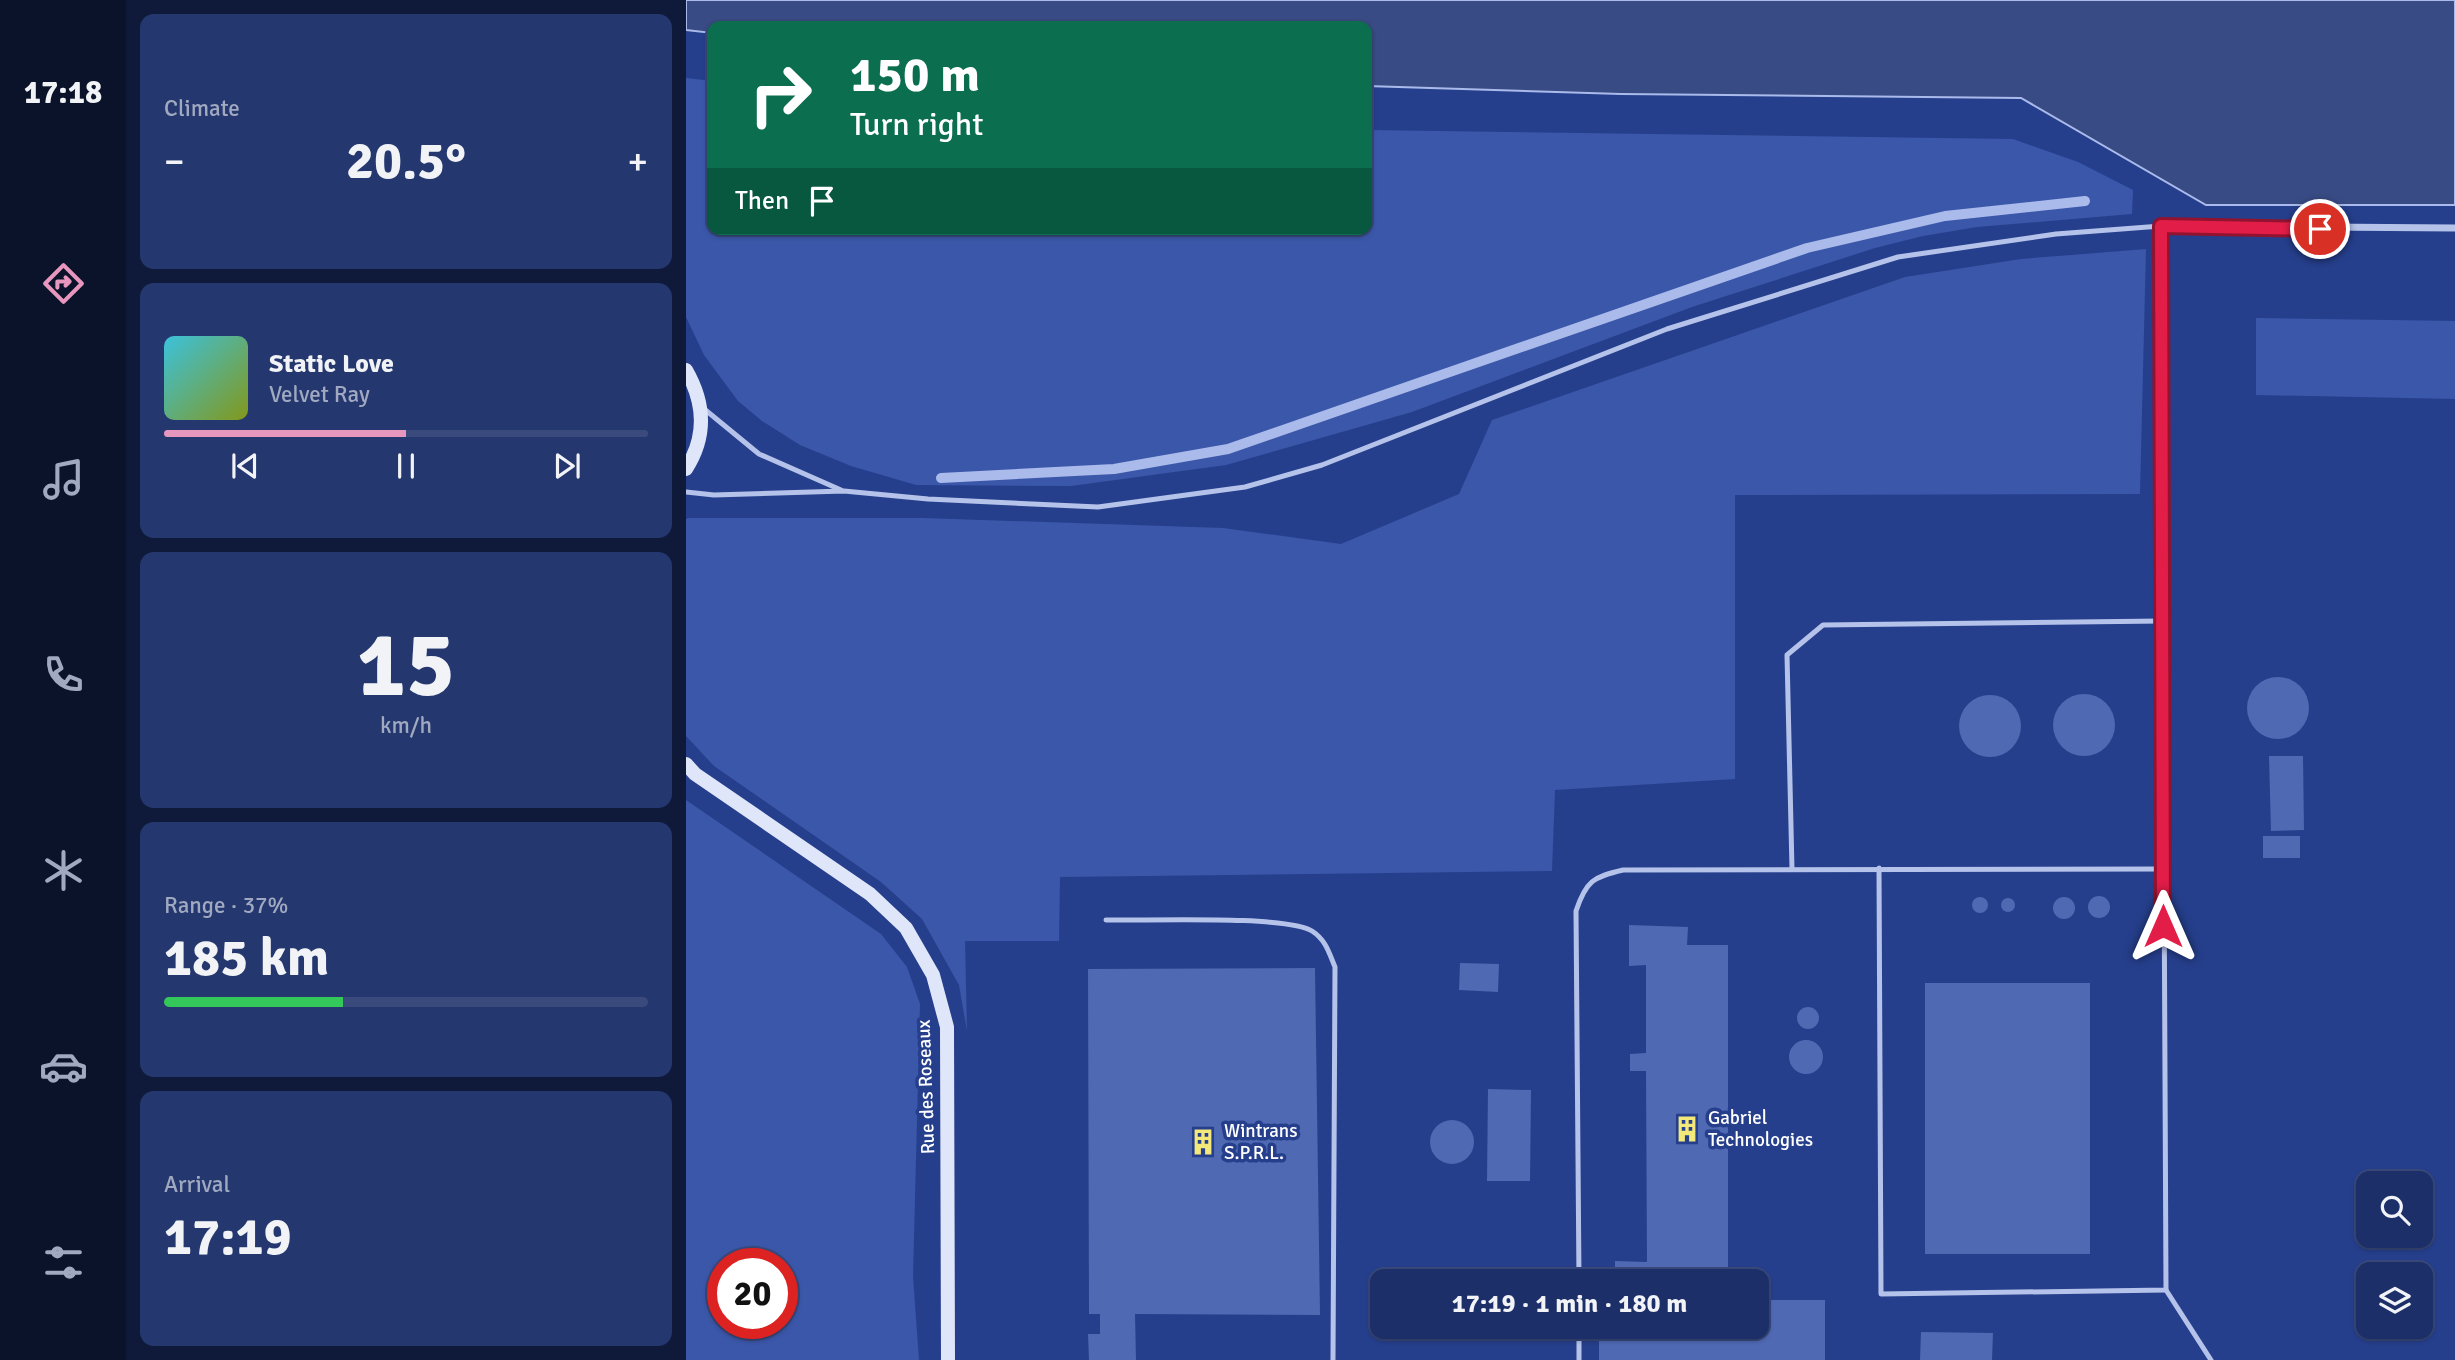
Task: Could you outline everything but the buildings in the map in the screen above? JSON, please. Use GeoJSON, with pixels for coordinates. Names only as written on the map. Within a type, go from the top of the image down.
{"type":"FeatureCollection","features":[{"type":"Feature","properties":{"kind":"street"},"geometry":{"type":"LineString","coordinates":[[2161,226],[2455,228]]}},
{"type":"Feature","properties":{"kind":"street"},"geometry":{"type":"LineString","coordinates":[[686,370],[696,387],[702,407],[702,431],[695,454],[686,469]]}},
{"type":"Feature","properties":{"kind":"street","name":"Rue des Roseaux"},"geometry":{"type":"LineString","coordinates":[[686,764],[695,774],[870,894],[906,928],[933,975],[947,1027],[948,1360]]}},
{"type":"Feature","properties":{"kind":"lane"},"geometry":{"type":"LineString","coordinates":[[686,492],[714,495],[844,491],[928,499],[1098,507],[1245,487],[1322,465],[1667,329],[1886,261],[2056,234],[2161,226],[2166,1290],[2211,1360]]}},
{"type":"Feature","properties":{"kind":"lane"},"geometry":{"type":"LineString","coordinates":[[702,407],[759,454],[844,491]]}},
{"type":"Feature","properties":{"kind":"lane"},"geometry":{"type":"LineString","coordinates":[[1792,869],[1787,655],[1823,625],[2162,621]]}},
{"type":"Feature","properties":{"kind":"lane"},"geometry":{"type":"LineString","coordinates":[[1879,868],[1881,1294],[2166,1290]]}},
{"type":"Feature","properties":{"kind":"lane"},"geometry":{"type":"LineString","coordinates":[[1579,1269],[1576,911],[1582,892],[1596,876],[1623,870],[2163,869]]}},
{"type":"Feature","properties":{"kind":"lane"},"geometry":{"type":"LineString","coordinates":[[1107,920],[1278,923],[1311,930],[1324,940],[1335,967],[1333,1360]]}},
{"type":"Feature","properties":{"kind":"lane"},"geometry":{"type":"LineString","coordinates":[[1579,1339],[1579,1360]]}},
{"type":"Feature","properties":{"kind":"shaded area"},"geometry":{"type":"Polygon","coordinates":[[[686,0],[2455,0],[2455,205],[2206,205],[2021,98],[1621,94],[1372,86],[1372,21],[707,21],[707,32],[686,30],[686,0]]]}},
{"type":"Feature","properties":{"kind":"shaded area"},"geometry":{"type":"Polygon","coordinates":[[[686,78],[707,80],[707,235],[1372,235],[1372,130],[2013,139],[2078,162],[2133,190],[2132,214],[1977,227],[1875,248],[1692,307],[1412,412],[1226,465],[1071,486],[916,485],[851,466],[800,445],[762,421],[738,401],[704,355],[686,317],[686,78]]]}},
{"type":"Feature","properties":{"kind":"shaded area"},"geometry":{"type":"Polygon","coordinates":[[[2146,249],[2140,494],[1735,495],[1735,779],[1555,790],[1552,871],[1060,877],[1059,941],[965,941],[967,1031],[959,985],[922,919],[881,882],[714,766],[686,736],[686,519],[923,518],[1223,528],[1341,544],[1459,494],[1492,420],[1905,277],[2021,259],[2146,249]]]}},
{"type":"Feature","properties":{"kind":"shaded area"},"geometry":{"type":"Polygon","coordinates":[[[2256,318],[2455,321],[2455,399],[2256,395],[2256,318]]]}},
{"type":"Feature","properties":{"kind":"shaded area"},"geometry":{"type":"Polygon","coordinates":[[[686,800],[881,934],[907,967],[920,1004],[913,1276],[919,1360],[686,1360],[686,800]]]}},
{"type":"Feature","properties":{"kind":"waterway"},"geometry":{"type":"LineString","coordinates":[[941,478],[1114,469],[1228,449],[1807,248],[1945,216],[2085,201]]}},
{"type":"Feature","properties":{"kind":"place","name":"Gabriel Technologies"},"geometry":{"type":"Point","coordinates":[1687,1129]}},
{"type":"Feature","properties":{"kind":"place","name":"Wintrans S.P.R.L."},"geometry":{"type":"Point","coordinates":[1203,1142]}},
{"type":"Feature","properties":{"kind":"route"},"geometry":{"type":"LineString","coordinates":[[2163,926],[2161,226],[2320,229]]}}]}
